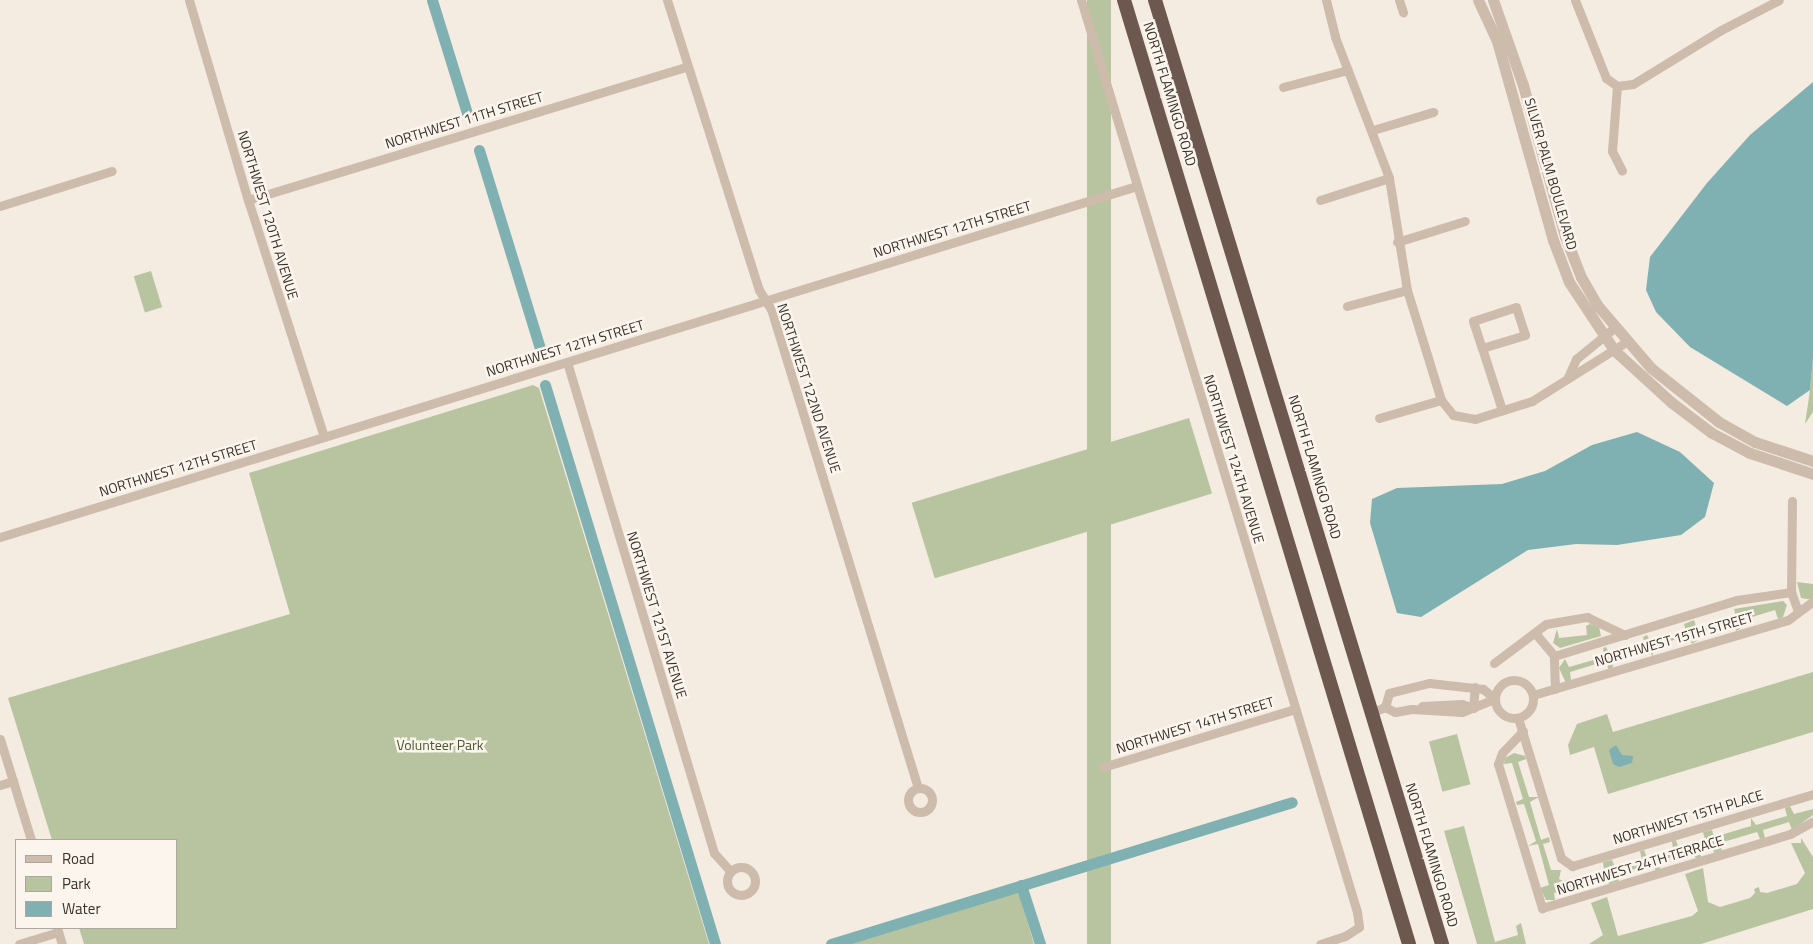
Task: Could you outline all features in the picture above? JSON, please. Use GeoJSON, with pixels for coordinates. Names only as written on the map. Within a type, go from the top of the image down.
{"type":"FeatureCollection","features":[{"type":"Feature","properties":{"kind":"highway","name":"NORTH FLAMINGO ROAD"},"geometry":{"type":"LineString","coordinates":[[1124,0],[1409,944]]}},
{"type":"Feature","properties":{"kind":"highway","name":"NORTH FLAMINGO ROAD"},"geometry":{"type":"LineString","coordinates":[[1155,0],[1378,710],[1442,944]]}},
{"type":"Feature","properties":{"kind":"street","name":"NORTHWEST 120TH AVENUE"},"geometry":{"type":"LineString","coordinates":[[189,0],[248,200],[324,437]]}},
{"type":"Feature","properties":{"kind":"street","name":"NORTHWEST 122ND AVENUE"},"geometry":{"type":"LineString","coordinates":[[667,0],[759,290],[766,300],[918,788]]}},
{"type":"Feature","properties":{"kind":"street","name":"NORTHWEST 124TH AVENUE"},"geometry":{"type":"LineString","coordinates":[[1081,0],[1357,912],[1358,927],[1345,936],[1320,944]]}},
{"type":"Feature","properties":{"kind":"street"},"geometry":{"type":"LineString","coordinates":[[1326,0],[1335,37],[1373,130],[1389,178],[1397,242],[1407,290],[1441,400],[1453,415],[1474,419],[1532,401],[1568,377],[1586,369],[1626,342]]}},
{"type":"Feature","properties":{"kind":"street"},"geometry":{"type":"LineString","coordinates":[[1399,0],[1403,12]]}},
{"type":"Feature","properties":{"kind":"street","name":"SILVER PALM BOULEVARD"},"geometry":{"type":"LineString","coordinates":[[1478,0],[1500,50],[1553,240],[1569,282],[1604,336],[1614,350],[1671,402],[1712,432],[1750,454],[1813,474]]}},
{"type":"Feature","properties":{"kind":"street","name":"SILVER PALM BOULEVARD"},"geometry":{"type":"LineString","coordinates":[[1493,0],[1524,85],[1565,236],[1580,276],[1614,328],[1650,368],[1719,422],[1755,442],[1813,461]]}},
{"type":"Feature","properties":{"kind":"street"},"geometry":{"type":"LineString","coordinates":[[1575,0],[1606,78],[1617,86],[1633,84],[1721,30],[1779,0]]}},
{"type":"Feature","properties":{"kind":"street","name":"NORTHWEST 11TH STREET"},"geometry":{"type":"LineString","coordinates":[[248,200],[687,67]]}},
{"type":"Feature","properties":{"kind":"street"},"geometry":{"type":"LineString","coordinates":[[1283,87],[1348,70]]}},
{"type":"Feature","properties":{"kind":"street"},"geometry":{"type":"LineString","coordinates":[[1617,86],[1612,150],[1622,171]]}},
{"type":"Feature","properties":{"kind":"street"},"geometry":{"type":"LineString","coordinates":[[1373,130],[1433,112]]}},
{"type":"Feature","properties":{"kind":"street"},"geometry":{"type":"LineString","coordinates":[[0,206],[112,171]]}},
{"type":"Feature","properties":{"kind":"street"},"geometry":{"type":"LineString","coordinates":[[1320,200],[1389,178]]}},
{"type":"Feature","properties":{"kind":"street","name":"NORTHWEST 12TH STREET"},"geometry":{"type":"LineString","coordinates":[[0,537],[1137,186]]}},
{"type":"Feature","properties":{"kind":"street"},"geometry":{"type":"LineString","coordinates":[[1397,242],[1466,221]]}},
{"type":"Feature","properties":{"kind":"street"},"geometry":{"type":"LineString","coordinates":[[1346,306],[1407,290]]}},
{"type":"Feature","properties":{"kind":"street"},"geometry":{"type":"LineString","coordinates":[[1482,348],[1525,336],[1516,307],[1473,321],[1502,410]]}},
{"type":"Feature","properties":{"kind":"street"},"geometry":{"type":"LineString","coordinates":[[1568,377],[1576,359],[1614,328]]}},
{"type":"Feature","properties":{"kind":"street","name":"NORTHWEST 121ST AVENUE"},"geometry":{"type":"LineString","coordinates":[[566,362],[714,854],[731,872]]}},
{"type":"Feature","properties":{"kind":"street"},"geometry":{"type":"LineString","coordinates":[[1379,418],[1441,400]]}},
{"type":"Feature","properties":{"kind":"street"},"geometry":{"type":"LineString","coordinates":[[1792,501],[1791,592],[1798,610]]}},
{"type":"Feature","properties":{"kind":"street","name":"NORTHWEST 15TH STREET"},"geometry":{"type":"LineString","coordinates":[[1554,656],[1737,600],[1791,592]]}},
{"type":"Feature","properties":{"kind":"street","name":"NORTHWEST 15TH STREET"},"geometry":{"type":"LineString","coordinates":[[1533,695],[1788,620],[1798,610],[1813,601]]}},
{"type":"Feature","properties":{"kind":"street","name":"NORTHWEST 15TH STREET"},"geometry":{"type":"LineString","coordinates":[[1494,663],[1546,624],[1586,617],[1625,634]]}},
{"type":"Feature","properties":{"kind":"street"},"geometry":{"type":"LineString","coordinates":[[1535,632],[1554,656],[1555,689]]}},
{"type":"Feature","properties":{"kind":"street"},"geometry":{"type":"LineString","coordinates":[[1495,699],[1462,712],[1412,709],[1395,712],[1378,710],[1390,693],[1429,683],[1475,687],[1495,699],[1504,715],[1518,718],[1530,710],[1533,695],[1524,683],[1510,681],[1498,689],[1495,699]]}},
{"type":"Feature","properties":{"kind":"street"},"geometry":{"type":"LineString","coordinates":[[1474,708],[1475,687]]}},
{"type":"Feature","properties":{"kind":"street","name":"NORTHWEST 14TH STREET"},"geometry":{"type":"LineString","coordinates":[[1103,768],[1295,709]]}},
{"type":"Feature","properties":{"kind":"street"},"geometry":{"type":"LineString","coordinates":[[1518,718],[1524,732]]}},
{"type":"Feature","properties":{"kind":"street","name":"NORTHWEST 24TH TERRACE"},"geometry":{"type":"LineString","coordinates":[[1524,732],[1502,753],[1498,764],[1542,908],[1790,834],[1813,821]]}},
{"type":"Feature","properties":{"kind":"street","name":"NORTHWEST 15TH PLACE"},"geometry":{"type":"LineString","coordinates":[[1524,732],[1560,858],[1572,866],[1813,794]]}},
{"type":"Feature","properties":{"kind":"street"},"geometry":{"type":"LineString","coordinates":[[0,739],[31,839]]}},
{"type":"Feature","properties":{"kind":"street"},"geometry":{"type":"LineString","coordinates":[[0,785],[13,781]]}},
{"type":"Feature","properties":{"kind":"street"},"geometry":{"type":"LineString","coordinates":[[19,944],[57,930],[62,944]]}},
{"type":"Feature","properties":{"kind":"green space"},"geometry":{"type":"Polygon","coordinates":[[[1087,0],[1111,0],[1111,944],[1087,944],[1087,0]]]}},
{"type":"Feature","properties":{"kind":"green space"},"geometry":{"type":"Polygon","coordinates":[[[151,271],[162,307],[145,313],[134,276],[151,271]]]}},
{"type":"Feature","properties":{"kind":"green space"},"geometry":{"type":"Polygon","coordinates":[[[1813,358],[1813,412],[1805,424],[1810,390],[1813,358]]]}},
{"type":"Feature","properties":{"kind":"green space","name":"Volunteer Park"},"geometry":{"type":"Polygon","coordinates":[[[533,385],[539,388],[709,944],[84,944],[79,929],[178,929],[178,839],[52,839],[8,698],[290,614],[249,473],[533,385]]]}},
{"type":"Feature","properties":{"kind":"green space"},"geometry":{"type":"Polygon","coordinates":[[[1189,418],[1212,494],[935,578],[912,503],[1189,418]]]}},
{"type":"Feature","properties":{"kind":"green space"},"geometry":{"type":"Polygon","coordinates":[[[1797,582],[1813,584],[1813,600],[1801,598],[1797,582]]]}},
{"type":"Feature","properties":{"kind":"green space"},"geometry":{"type":"Polygon","coordinates":[[[1783,601],[1787,605],[1783,617],[1778,619],[1775,610],[1739,621],[1740,629],[1736,631],[1733,623],[1697,633],[1698,640],[1692,644],[1688,636],[1652,646],[1653,657],[1647,648],[1611,659],[1613,667],[1609,671],[1606,661],[1570,672],[1571,680],[1566,683],[1559,668],[1565,659],[1569,667],[1604,657],[1603,648],[1606,647],[1610,654],[1645,644],[1643,637],[1647,635],[1651,643],[1686,632],[1684,624],[1694,620],[1697,629],[1736,617],[1734,609],[1783,601]]]}},
{"type":"Feature","properties":{"kind":"green space"},"geometry":{"type":"Polygon","coordinates":[[[1590,624],[1599,627],[1601,636],[1560,648],[1553,643],[1557,629],[1559,638],[1587,635],[1586,626],[1590,624]]]}},
{"type":"Feature","properties":{"kind":"green space"},"geometry":{"type":"Polygon","coordinates":[[[1813,672],[1813,732],[1608,794],[1594,747],[1570,755],[1568,745],[1577,724],[1607,714],[1613,732],[1813,672]]]}},
{"type":"Feature","properties":{"kind":"green space"},"geometry":{"type":"Polygon","coordinates":[[[1457,734],[1470,784],[1442,792],[1429,742],[1457,734]]]}},
{"type":"Feature","properties":{"kind":"green space"},"geometry":{"type":"Polygon","coordinates":[[[1514,753],[1525,756],[1526,759],[1518,762],[1529,797],[1539,797],[1530,802],[1541,840],[1549,837],[1550,842],[1543,844],[1551,870],[1561,870],[1559,879],[1563,881],[1604,870],[1603,862],[1612,860],[1615,868],[1642,860],[1640,851],[1644,850],[1647,858],[1673,850],[1672,841],[1676,840],[1679,849],[1705,840],[1703,832],[1712,830],[1714,837],[1751,826],[1751,818],[1756,825],[1787,816],[1785,808],[1790,806],[1794,814],[1813,809],[1813,815],[1792,830],[1789,822],[1763,830],[1765,838],[1760,839],[1757,832],[1720,843],[1722,851],[1714,853],[1712,846],[1699,849],[1701,857],[1696,859],[1693,851],[1658,861],[1660,869],[1656,871],[1653,864],[1617,874],[1619,881],[1609,884],[1607,878],[1554,893],[1555,900],[1546,900],[1540,888],[1549,885],[1538,844],[1528,846],[1536,841],[1524,804],[1517,805],[1516,802],[1523,799],[1512,763],[1504,764],[1505,758],[1514,753]]]}},
{"type":"Feature","properties":{"kind":"green space"},"geometry":{"type":"Polygon","coordinates":[[[1464,826],[1495,942],[1518,935],[1516,926],[1521,923],[1526,944],[1477,944],[1444,831],[1464,826]]]}},
{"type":"Feature","properties":{"kind":"green space"},"geometry":{"type":"Polygon","coordinates":[[[1801,838],[1813,857],[1813,909],[1701,944],[1589,944],[1603,935],[1591,903],[1607,897],[1618,936],[1692,916],[1698,911],[1685,874],[1703,868],[1708,902],[1720,907],[1750,898],[1755,893],[1754,889],[1759,887],[1760,892],[1767,893],[1797,884],[1805,873],[1791,843],[1801,843],[1801,838]]]}},
{"type":"Feature","properties":{"kind":"green space"},"geometry":{"type":"Polygon","coordinates":[[[1017,887],[1034,944],[839,944],[1017,887]]]}},
{"type":"Feature","properties":{"kind":"water"},"geometry":{"type":"Polygon","coordinates":[[[1813,82],[1813,358],[1810,390],[1787,406],[1690,347],[1656,312],[1646,290],[1650,257],[1707,183],[1750,135],[1813,82]]]}},
{"type":"Feature","properties":{"kind":"water"},"geometry":{"type":"Polygon","coordinates":[[[1637,432],[1680,452],[1714,483],[1705,517],[1681,535],[1617,545],[1576,544],[1528,550],[1421,617],[1397,613],[1370,523],[1372,499],[1397,488],[1502,484],[1545,471],[1592,445],[1637,432]]]}},
{"type":"Feature","properties":{"kind":"water"},"geometry":{"type":"Polygon","coordinates":[[[1616,745],[1622,755],[1633,756],[1632,763],[1619,767],[1613,764],[1609,750],[1616,745]]]}},
{"type":"Feature","properties":{"kind":"waterway"},"geometry":{"type":"LineString","coordinates":[[432,0],[468,116]]}},
{"type":"Feature","properties":{"kind":"waterway"},"geometry":{"type":"LineString","coordinates":[[479,150],[542,355]]}},
{"type":"Feature","properties":{"kind":"waterway"},"geometry":{"type":"LineString","coordinates":[[545,385],[715,944]]}},
{"type":"Feature","properties":{"kind":"waterway"},"geometry":{"type":"LineString","coordinates":[[831,944],[1292,802]]}},
{"type":"Feature","properties":{"kind":"waterway"},"geometry":{"type":"LineString","coordinates":[[1021,885],[1040,944]]}}]}
